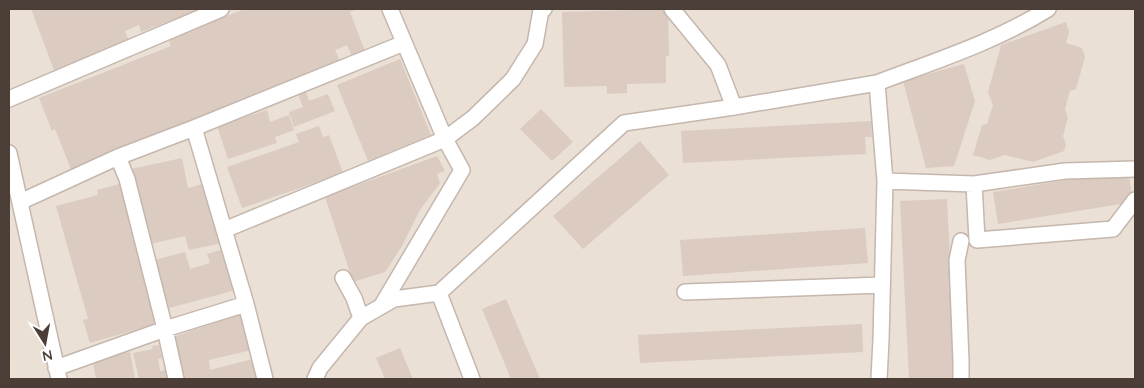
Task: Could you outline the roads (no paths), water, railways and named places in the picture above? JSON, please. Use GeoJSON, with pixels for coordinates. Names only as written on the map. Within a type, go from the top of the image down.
{"type":"FeatureCollection","features":[{"type":"Feature","properties":{"kind":"street"},"geometry":{"type":"LineString","coordinates":[[9,99],[221,9]]}},
{"type":"Feature","properties":{"kind":"street"},"geometry":{"type":"LineString","coordinates":[[380,307],[462,170],[445,139],[390,9]]}},
{"type":"Feature","properties":{"kind":"street"},"geometry":{"type":"LineString","coordinates":[[224,230],[445,139],[473,118],[513,79],[535,44],[541,10],[544,9]]}},
{"type":"Feature","properties":{"kind":"street"},"geometry":{"type":"LineString","coordinates":[[672,9],[718,65],[734,107]]}},
{"type":"Feature","properties":{"kind":"street"},"geometry":{"type":"LineString","coordinates":[[321,375],[361,318],[394,299],[439,293],[624,123],[877,83],[959,52],[1026,22],[1048,9]]}},
{"type":"Feature","properties":{"kind":"street"},"geometry":{"type":"LineString","coordinates":[[20,202],[118,157],[404,43]]}},
{"type":"Feature","properties":{"kind":"street"},"geometry":{"type":"LineString","coordinates":[[877,83],[885,181],[879,379]]}},
{"type":"Feature","properties":{"kind":"street"},"geometry":{"type":"LineString","coordinates":[[194,128],[246,304],[265,379]]}},
{"type":"Feature","properties":{"kind":"street"},"geometry":{"type":"LineString","coordinates":[[9,153],[57,373],[165,329],[246,304]]}},
{"type":"Feature","properties":{"kind":"street"},"geometry":{"type":"LineString","coordinates":[[118,157],[127,179],[176,379]]}},
{"type":"Feature","properties":{"kind":"street"},"geometry":{"type":"LineString","coordinates":[[885,181],[974,184],[1065,171],[1135,169]]}},
{"type":"Feature","properties":{"kind":"street"},"geometry":{"type":"LineString","coordinates":[[974,184],[977,240],[1113,229],[1135,200]]}},
{"type":"Feature","properties":{"kind":"street"},"geometry":{"type":"LineString","coordinates":[[961,240],[957,260],[961,379]]}},
{"type":"Feature","properties":{"kind":"street"},"geometry":{"type":"LineString","coordinates":[[343,278],[354,298],[361,318]]}},
{"type":"Feature","properties":{"kind":"street"},"geometry":{"type":"LineString","coordinates":[[685,292],[882,285]]}},
{"type":"Feature","properties":{"kind":"street"},"geometry":{"type":"LineString","coordinates":[[439,293],[472,379]]}}]}
